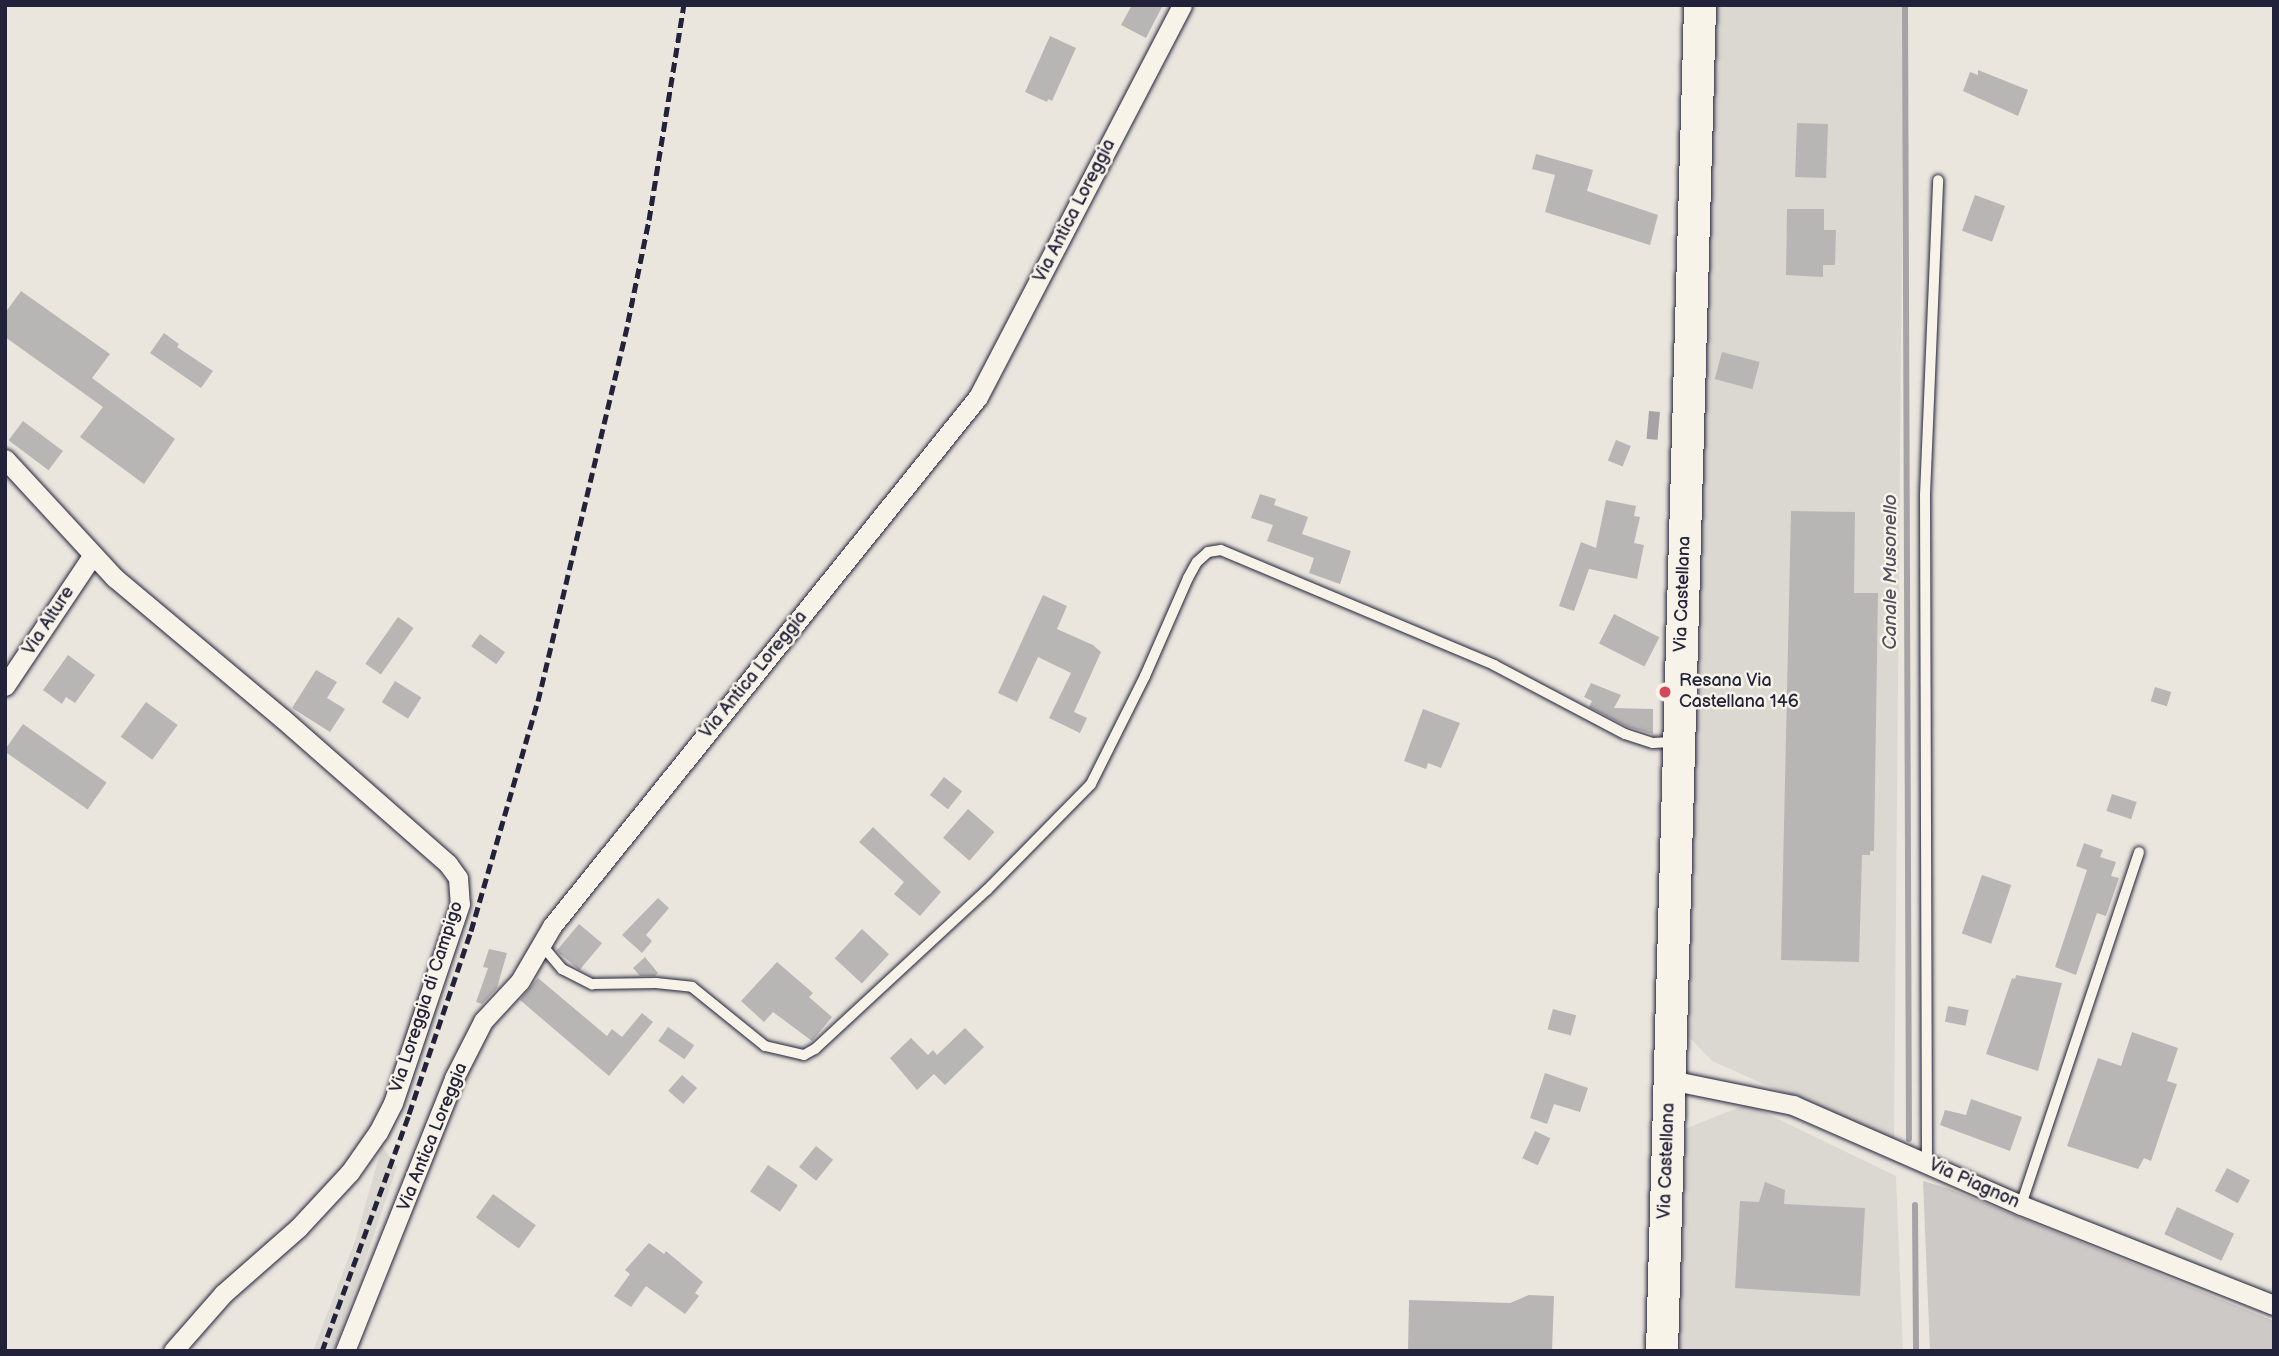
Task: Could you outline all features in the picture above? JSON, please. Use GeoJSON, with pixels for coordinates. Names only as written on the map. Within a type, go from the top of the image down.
{"type":"FeatureCollection","features":[{"type":"Feature","properties":{"kind":"main road","name":"Via Castellana"},"geometry":{"type":"LineString","coordinates":[[1662,1351],[1700,5]]}},
{"type":"Feature","properties":{"kind":"street","name":"Via Antica Loreggia"},"geometry":{"type":"LineString","coordinates":[[345,1351],[454,1078],[483,1021],[520,981],[552,926],[978,397],[1182,5]]}},
{"type":"Feature","properties":{"kind":"street","name":"Via Loreggia di Campigo"},"geometry":{"type":"LineString","coordinates":[[5,459],[92,556],[448,864],[458,878],[460,904],[393,1103],[378,1132],[350,1172],[298,1228],[223,1294],[173,1351]]}},
{"type":"Feature","properties":{"kind":"street","name":"Via Alture"},"geometry":{"type":"LineString","coordinates":[[5,686],[92,556]]}},
{"type":"Feature","properties":{"kind":"street","name":"Via Piagnon"},"geometry":{"type":"LineString","coordinates":[[1670,1080],[1793,1105],[2021,1205],[2274,1305]]}},
{"type":"Feature","properties":{"kind":"lane"},"geometry":{"type":"LineString","coordinates":[[1927,1164],[1925,509],[1938,180]]}},
{"type":"Feature","properties":{"kind":"lane"},"geometry":{"type":"LineString","coordinates":[[541,944],[562,969],[592,984],[656,983],[692,987],[765,1046],[804,1055],[815,1049],[987,890],[1091,784],[1145,676],[1188,578],[1197,562],[1208,552],[1221,550],[1494,665],[1625,734],[1653,743],[1679,742]]}},
{"type":"Feature","properties":{"kind":"lane"},"geometry":{"type":"LineString","coordinates":[[2021,1205],[2138,852]]}},
{"type":"Feature","properties":{"kind":"shaded area"},"geometry":{"type":"Polygon","coordinates":[[[1713,5],[1904,5],[1894,1141],[1712,1061],[1688,1036],[1713,5]]]}},
{"type":"Feature","properties":{"kind":"shaded area"},"geometry":{"type":"Polygon","coordinates":[[[1649,411],[1660,412],[1658,440],[1647,439],[1649,411]]]}},
{"type":"Feature","properties":{"kind":"shaded area"},"geometry":{"type":"Polygon","coordinates":[[[1747,1104],[1896,1176],[1903,1351],[1678,1351],[1685,1129],[1747,1104]]]}},
{"type":"Feature","properties":{"kind":"shaded area"},"geometry":{"type":"Polygon","coordinates":[[[382,1146],[397,1167],[334,1351],[313,1351],[355,1241],[382,1146]]]}},
{"type":"Feature","properties":{"kind":"shaded area"},"geometry":{"type":"Polygon","coordinates":[[[1923,1181],[1950,1189],[2274,1321],[2274,1351],[1930,1351],[1923,1181]]]}},
{"type":"Feature","properties":{"kind":"building"},"geometry":{"type":"Polygon","coordinates":[[[1132,5],[1163,5],[1146,38],[1121,25],[1132,5]]]}},
{"type":"Feature","properties":{"kind":"building"},"geometry":{"type":"Polygon","coordinates":[[[1050,36],[1076,48],[1052,101],[1048,99],[1047,102],[1025,92],[1050,36]]]}},
{"type":"Feature","properties":{"kind":"building"},"geometry":{"type":"Polygon","coordinates":[[[1978,70],[2028,90],[2018,116],[1963,91],[1970,72],[1978,75],[1978,70]]]}},
{"type":"Feature","properties":{"kind":"building"},"geometry":{"type":"Polygon","coordinates":[[[1797,123],[1828,124],[1826,178],[1795,177],[1797,123]]]}},
{"type":"Feature","properties":{"kind":"building"},"geometry":{"type":"Polygon","coordinates":[[[1536,154],[1593,170],[1587,191],[1658,215],[1650,245],[1545,212],[1555,175],[1532,169],[1536,154]]]}},
{"type":"Feature","properties":{"kind":"building"},"geometry":{"type":"Polygon","coordinates":[[[1975,195],[2005,206],[1992,242],[1962,231],[1975,195]]]}},
{"type":"Feature","properties":{"kind":"building"},"geometry":{"type":"Polygon","coordinates":[[[1787,209],[1824,209],[1824,230],[1836,230],[1835,265],[1823,265],[1823,277],[1786,275],[1787,209]]]}},
{"type":"Feature","properties":{"kind":"building"},"geometry":{"type":"Polygon","coordinates":[[[21,291],[110,354],[92,378],[175,439],[144,484],[80,437],[103,407],[5,337],[5,313],[21,291]]]}},
{"type":"Feature","properties":{"kind":"building"},"geometry":{"type":"Polygon","coordinates":[[[164,333],[179,344],[177,347],[213,371],[201,388],[150,353],[164,333]]]}},
{"type":"Feature","properties":{"kind":"building"},"geometry":{"type":"Polygon","coordinates":[[[1722,352],[1760,362],[1752,389],[1715,379],[1722,352]]]}},
{"type":"Feature","properties":{"kind":"building"},"geometry":{"type":"Polygon","coordinates":[[[23,421],[63,451],[48,470],[9,440],[23,421]]]}},
{"type":"Feature","properties":{"kind":"building"},"geometry":{"type":"Polygon","coordinates":[[[1616,440],[1631,446],[1623,466],[1608,460],[1616,440]]]}},
{"type":"Feature","properties":{"kind":"building"},"geometry":{"type":"Polygon","coordinates":[[[1260,494],[1276,499],[1274,505],[1308,517],[1302,534],[1351,551],[1340,584],[1309,573],[1314,558],[1267,541],[1273,525],[1251,518],[1260,494]]]}},
{"type":"Feature","properties":{"kind":"building"},"geometry":{"type":"Polygon","coordinates":[[[1606,500],[1636,506],[1634,516],[1640,517],[1634,543],[1644,545],[1637,579],[1589,569],[1574,611],[1559,606],[1581,542],[1596,548],[1606,500]]]}},
{"type":"Feature","properties":{"kind":"building"},"geometry":{"type":"Polygon","coordinates":[[[1791,511],[1855,512],[1854,593],[1878,593],[1874,851],[1870,851],[1870,855],[1862,855],[1859,962],[1781,960],[1791,511]]]}},
{"type":"Feature","properties":{"kind":"building"},"geometry":{"type":"Polygon","coordinates":[[[1043,595],[1067,606],[1057,629],[1093,645],[1101,652],[1074,712],[1087,718],[1080,733],[1049,718],[1071,673],[1038,657],[1017,702],[998,693],[1043,595]]]}},
{"type":"Feature","properties":{"kind":"building"},"geometry":{"type":"Polygon","coordinates":[[[1614,614],[1659,637],[1644,667],[1599,643],[1614,614]]]}},
{"type":"Feature","properties":{"kind":"building"},"geometry":{"type":"Polygon","coordinates":[[[398,617],[414,628],[381,675],[365,664],[398,617]]]}},
{"type":"Feature","properties":{"kind":"building"},"geometry":{"type":"Polygon","coordinates":[[[480,634],[505,652],[496,664],[471,646],[480,634]]]}},
{"type":"Feature","properties":{"kind":"building"},"geometry":{"type":"Polygon","coordinates":[[[68,655],[95,675],[75,703],[66,697],[62,704],[43,690],[68,655]]]}},
{"type":"Feature","properties":{"kind":"building"},"geometry":{"type":"Polygon","coordinates":[[[316,670],[337,682],[327,698],[345,709],[330,732],[292,708],[316,670]]]}},
{"type":"Feature","properties":{"kind":"building"},"geometry":{"type":"Polygon","coordinates":[[[395,681],[421,697],[408,719],[382,702],[395,681]]]}},
{"type":"Feature","properties":{"kind":"building"},"geometry":{"type":"Polygon","coordinates":[[[1591,683],[1621,695],[1614,708],[1653,709],[1653,734],[1628,727],[1589,707],[1592,701],[1584,697],[1591,683]]]}},
{"type":"Feature","properties":{"kind":"building"},"geometry":{"type":"Polygon","coordinates":[[[2155,687],[2171,692],[2167,706],[2151,701],[2155,687]]]}},
{"type":"Feature","properties":{"kind":"building"},"geometry":{"type":"Polygon","coordinates":[[[146,702],[178,725],[152,760],[121,737],[146,702]]]}},
{"type":"Feature","properties":{"kind":"building"},"geometry":{"type":"Polygon","coordinates":[[[1423,709],[1460,723],[1441,768],[1428,763],[1426,769],[1404,761],[1423,709]]]}},
{"type":"Feature","properties":{"kind":"building"},"geometry":{"type":"Polygon","coordinates":[[[23,724],[107,783],[88,810],[5,752],[23,724]]]}},
{"type":"Feature","properties":{"kind":"building"},"geometry":{"type":"Polygon","coordinates":[[[944,777],[962,791],[948,809],[930,795],[944,777]]]}},
{"type":"Feature","properties":{"kind":"building"},"geometry":{"type":"Polygon","coordinates":[[[2112,794],[2137,802],[2131,819],[2106,811],[2112,794]]]}},
{"type":"Feature","properties":{"kind":"building"},"geometry":{"type":"Polygon","coordinates":[[[968,809],[994,832],[969,861],[943,838],[968,809]]]}},
{"type":"Feature","properties":{"kind":"building"},"geometry":{"type":"Polygon","coordinates":[[[873,827],[941,892],[920,916],[894,894],[904,882],[859,842],[873,827]]]}},
{"type":"Feature","properties":{"kind":"building"},"geometry":{"type":"Polygon","coordinates":[[[2084,843],[2103,850],[2100,857],[2116,862],[2111,876],[2119,878],[2106,916],[2097,913],[2076,975],[2055,967],[2087,870],[2076,866],[2084,843]]]}},
{"type":"Feature","properties":{"kind":"building"},"geometry":{"type":"Polygon","coordinates":[[[1982,875],[2011,885],[1991,944],[1962,934],[1982,875]]]}},
{"type":"Feature","properties":{"kind":"building"},"geometry":{"type":"Polygon","coordinates":[[[658,898],[669,908],[646,935],[652,941],[642,953],[622,935],[658,898]]]}},
{"type":"Feature","properties":{"kind":"building"},"geometry":{"type":"Polygon","coordinates":[[[579,924],[602,943],[579,970],[557,951],[579,924]]]}},
{"type":"Feature","properties":{"kind":"building"},"geometry":{"type":"Polygon","coordinates":[[[862,929],[889,954],[862,983],[835,958],[862,929]]]}},
{"type":"Feature","properties":{"kind":"building"},"geometry":{"type":"Polygon","coordinates":[[[489,949],[507,953],[497,988],[482,1004],[476,1002],[488,968],[483,967],[489,949]]]}},
{"type":"Feature","properties":{"kind":"building"},"geometry":{"type":"Polygon","coordinates":[[[645,957],[658,973],[655,976],[640,976],[633,968],[645,957]]]}},
{"type":"Feature","properties":{"kind":"building"},"geometry":{"type":"Polygon","coordinates":[[[777,962],[813,993],[809,997],[832,1017],[812,1041],[773,1012],[764,1022],[741,1001],[777,962]]]}},
{"type":"Feature","properties":{"kind":"building"},"geometry":{"type":"Polygon","coordinates":[[[2016,975],[2062,983],[2038,1071],[1986,1054],[2012,978],[2015,979],[2016,975]]]}},
{"type":"Feature","properties":{"kind":"building"},"geometry":{"type":"Polygon","coordinates":[[[538,978],[607,1036],[612,1029],[622,1037],[642,1013],[653,1022],[609,1076],[520,1000],[538,978]]]}},
{"type":"Feature","properties":{"kind":"building"},"geometry":{"type":"Polygon","coordinates":[[[1948,1006],[1969,1010],[1966,1026],[1945,1022],[1948,1006]]]}},
{"type":"Feature","properties":{"kind":"building"},"geometry":{"type":"Polygon","coordinates":[[[1553,1009],[1576,1015],[1571,1035],[1548,1029],[1553,1009]]]}},
{"type":"Feature","properties":{"kind":"building"},"geometry":{"type":"Polygon","coordinates":[[[668,1027],[694,1045],[684,1059],[658,1041],[668,1027]]]}},
{"type":"Feature","properties":{"kind":"building"},"geometry":{"type":"Polygon","coordinates":[[[965,1028],[984,1047],[945,1085],[934,1074],[917,1090],[890,1058],[911,1038],[928,1055],[933,1050],[937,1055],[965,1028]]]}},
{"type":"Feature","properties":{"kind":"building"},"geometry":{"type":"Polygon","coordinates":[[[2132,1032],[2178,1048],[2167,1081],[2177,1084],[2151,1161],[2144,1158],[2138,1169],[2067,1146],[2098,1058],[2121,1066],[2132,1032]]]}},
{"type":"Feature","properties":{"kind":"building"},"geometry":{"type":"Polygon","coordinates":[[[1545,1073],[1588,1088],[1580,1112],[1554,1104],[1547,1124],[1530,1118],[1545,1073]]]}},
{"type":"Feature","properties":{"kind":"building"},"geometry":{"type":"Polygon","coordinates":[[[682,1075],[697,1088],[683,1104],[668,1091],[682,1075]]]}},
{"type":"Feature","properties":{"kind":"building"},"geometry":{"type":"Polygon","coordinates":[[[1971,1099],[2022,1117],[2010,1151],[1940,1125],[1945,1110],[1966,1115],[1971,1099]]]}},
{"type":"Feature","properties":{"kind":"building"},"geometry":{"type":"Polygon","coordinates":[[[1535,1131],[1550,1138],[1538,1165],[1522,1158],[1535,1131]]]}},
{"type":"Feature","properties":{"kind":"building"},"geometry":{"type":"Polygon","coordinates":[[[816,1146],[833,1160],[816,1181],[799,1167],[816,1146]]]}},
{"type":"Feature","properties":{"kind":"building"},"geometry":{"type":"Polygon","coordinates":[[[768,1165],[798,1185],[780,1212],[750,1192],[768,1165]]]}},
{"type":"Feature","properties":{"kind":"building"},"geometry":{"type":"Polygon","coordinates":[[[2227,1168],[2250,1180],[2238,1203],[2215,1191],[2227,1168]]]}},
{"type":"Feature","properties":{"kind":"building"},"geometry":{"type":"Polygon","coordinates":[[[1765,1182],[1785,1190],[1784,1204],[1865,1208],[1860,1296],[1735,1288],[1740,1201],[1759,1202],[1765,1182]]]}},
{"type":"Feature","properties":{"kind":"building"},"geometry":{"type":"Polygon","coordinates":[[[493,1194],[536,1225],[519,1249],[476,1217],[493,1194]]]}},
{"type":"Feature","properties":{"kind":"building"},"geometry":{"type":"Polygon","coordinates":[[[2177,1207],[2234,1234],[2221,1261],[2164,1234],[2177,1207]]]}},
{"type":"Feature","properties":{"kind":"building"},"geometry":{"type":"Polygon","coordinates":[[[649,1243],[664,1254],[666,1251],[703,1282],[695,1293],[699,1296],[685,1314],[646,1286],[631,1307],[614,1296],[630,1274],[625,1270],[649,1243]]]}},
{"type":"Feature","properties":{"kind":"building"},"geometry":{"type":"Polygon","coordinates":[[[1529,1295],[1554,1296],[1552,1351],[1408,1351],[1409,1300],[1510,1303],[1529,1295]]]}},
{"type":"Feature","properties":{"kind":"waterway","name":"Canale Musonello"},"geometry":{"type":"LineString","coordinates":[[1905,5],[1909,1139]]}},
{"type":"Feature","properties":{"kind":"waterway","name":"Canale Musonello"},"geometry":{"type":"LineString","coordinates":[[1915,1205],[1916,1351]]}},
{"type":"Feature","properties":{"kind":"railway"},"geometry":{"type":"LineString","coordinates":[[322,1351],[409,1114],[471,931],[538,701],[628,322],[649,220],[684,5]]}},
{"type":"Feature","properties":{"kind":"place","name":"Resana Via Castellana 146"},"geometry":{"type":"Point","coordinates":[1665,692]}}]}
